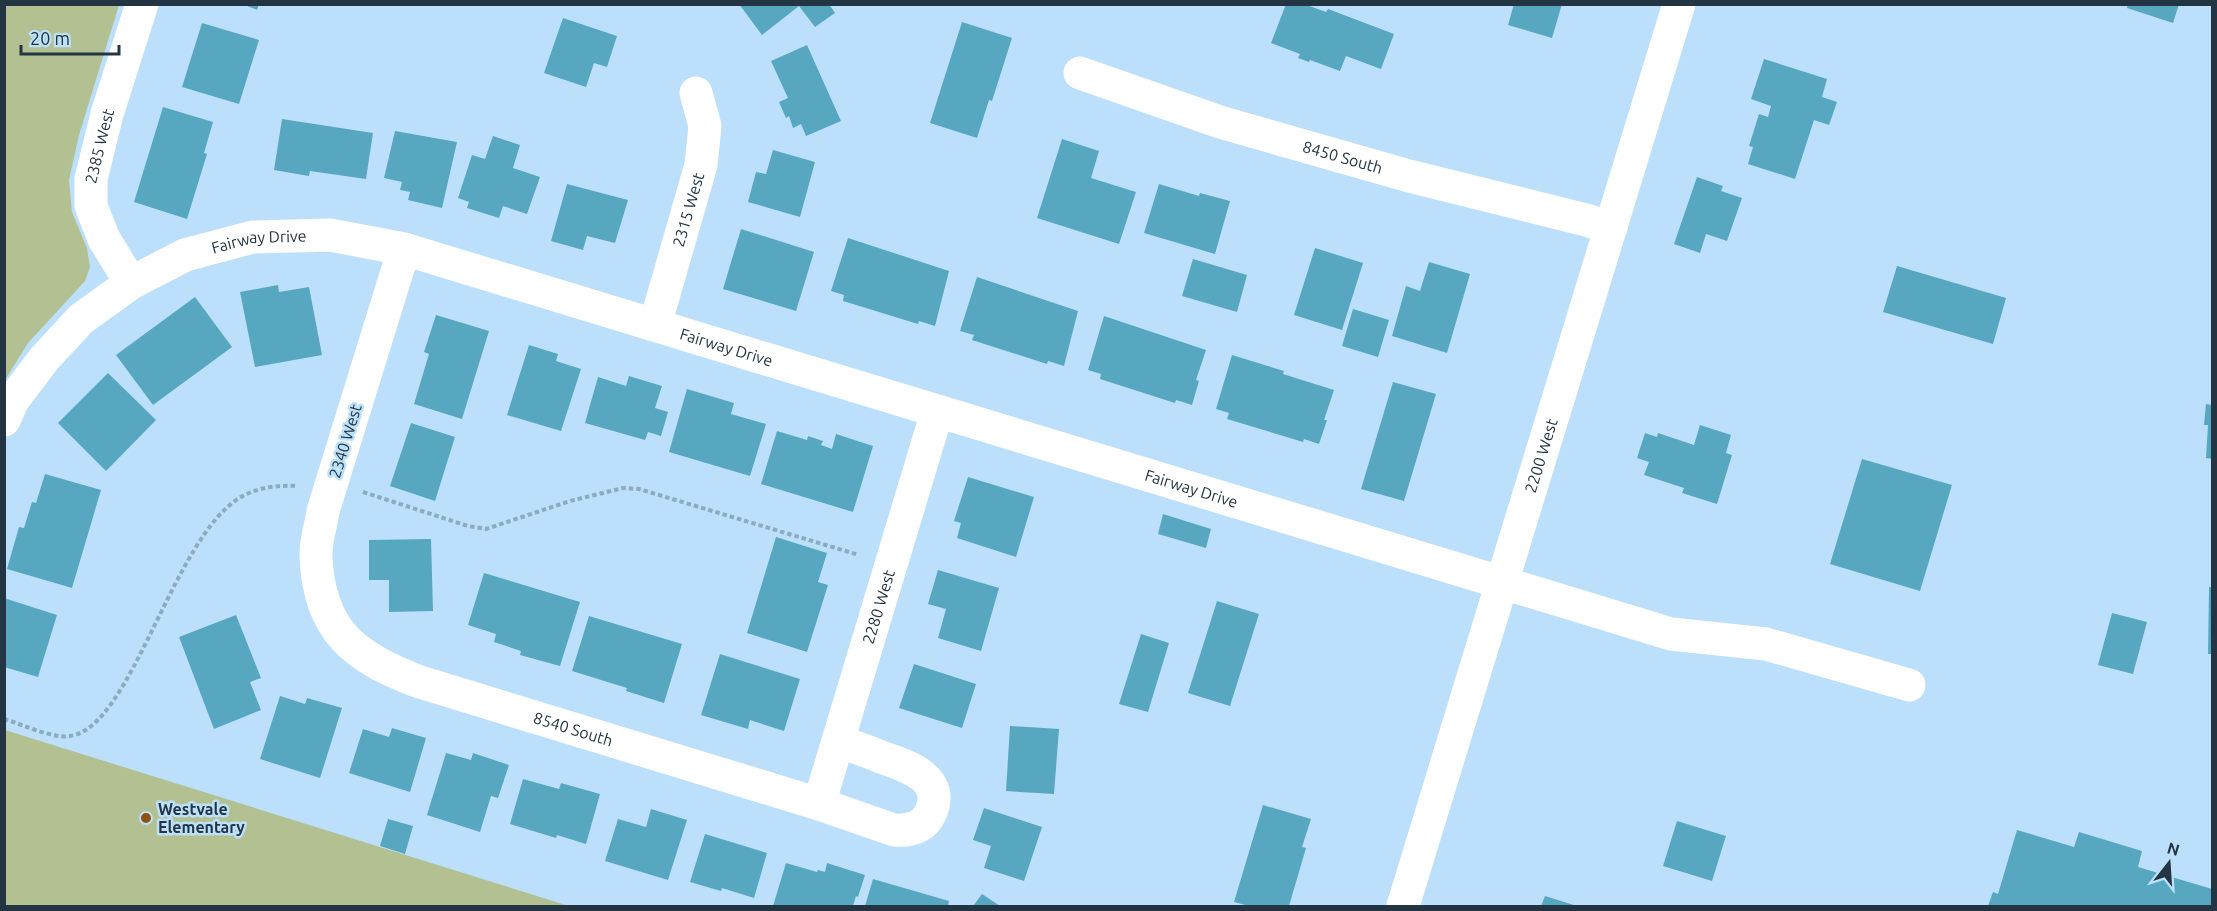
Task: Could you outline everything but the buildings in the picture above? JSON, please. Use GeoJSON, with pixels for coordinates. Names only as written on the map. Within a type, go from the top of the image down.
{"type":"FeatureCollection","features":[{"type":"Feature","properties":{"kind":"street","name":"2385 West"},"geometry":{"type":"LineString","coordinates":[[131,283],[105,239],[91,206],[91,179],[107,114],[142,4]]}},
{"type":"Feature","properties":{"kind":"street","name":"2200 West"},"geometry":{"type":"LineString","coordinates":[[1403,906],[1679,4]]}},
{"type":"Feature","properties":{"kind":"street","name":"8450 South"},"geometry":{"type":"LineString","coordinates":[[1080,73],[1220,122],[1408,176],[1611,228]]}},
{"type":"Feature","properties":{"kind":"street","name":"2315 West"},"geometry":{"type":"LineString","coordinates":[[655,325],[701,165],[705,126],[696,93]]}},
{"type":"Feature","properties":{"kind":"street","name":"Fairway Drive"},"geometry":{"type":"LineString","coordinates":[[4,420],[13,400],[44,359],[81,319],[131,283],[185,255],[253,237],[330,235],[404,249],[1671,634],[1766,644],[1909,685]]}},
{"type":"Feature","properties":{"kind":"street","name":"2340 West"},"geometry":{"type":"LineString","coordinates":[[339,634],[322,598],[315,555],[323,511],[404,249]]}},
{"type":"Feature","properties":{"kind":"street","name":"2280 West"},"geometry":{"type":"LineString","coordinates":[[819,804],[937,412]]}},
{"type":"Feature","properties":{"kind":"street","name":"8540 South"},"geometry":{"type":"LineString","coordinates":[[339,634],[362,655],[389,670],[420,682],[819,804],[889,828],[907,830],[918,827],[927,819],[933,807],[934,793],[919,772],[837,741]]}},
{"type":"Feature","properties":{"kind":"path"},"geometry":{"type":"LineString","coordinates":[[4,719],[52,734],[70,736],[88,730],[107,713],[121,692],[176,580],[214,518],[241,496],[274,485],[304,486]]}},
{"type":"Feature","properties":{"kind":"path"},"geometry":{"type":"LineString","coordinates":[[361,492],[468,526],[486,529],[570,501],[623,488],[639,489],[890,565]]}},
{"type":"Feature","properties":{"kind":"green space"},"geometry":{"type":"Polygon","coordinates":[[[5,4],[119,5],[79,135],[69,180],[72,212],[87,248],[90,267],[85,281],[28,343],[5,380],[5,4]]]}},
{"type":"Feature","properties":{"kind":"green space","name":"Westvale Elementary"},"geometry":{"type":"Polygon","coordinates":[[[5,730],[569,906],[5,906],[5,730]]]}},
{"type":"Feature","properties":{"kind":"place","name":"Westvale Elementary"},"geometry":{"type":"Point","coordinates":[146,818]}}]}
